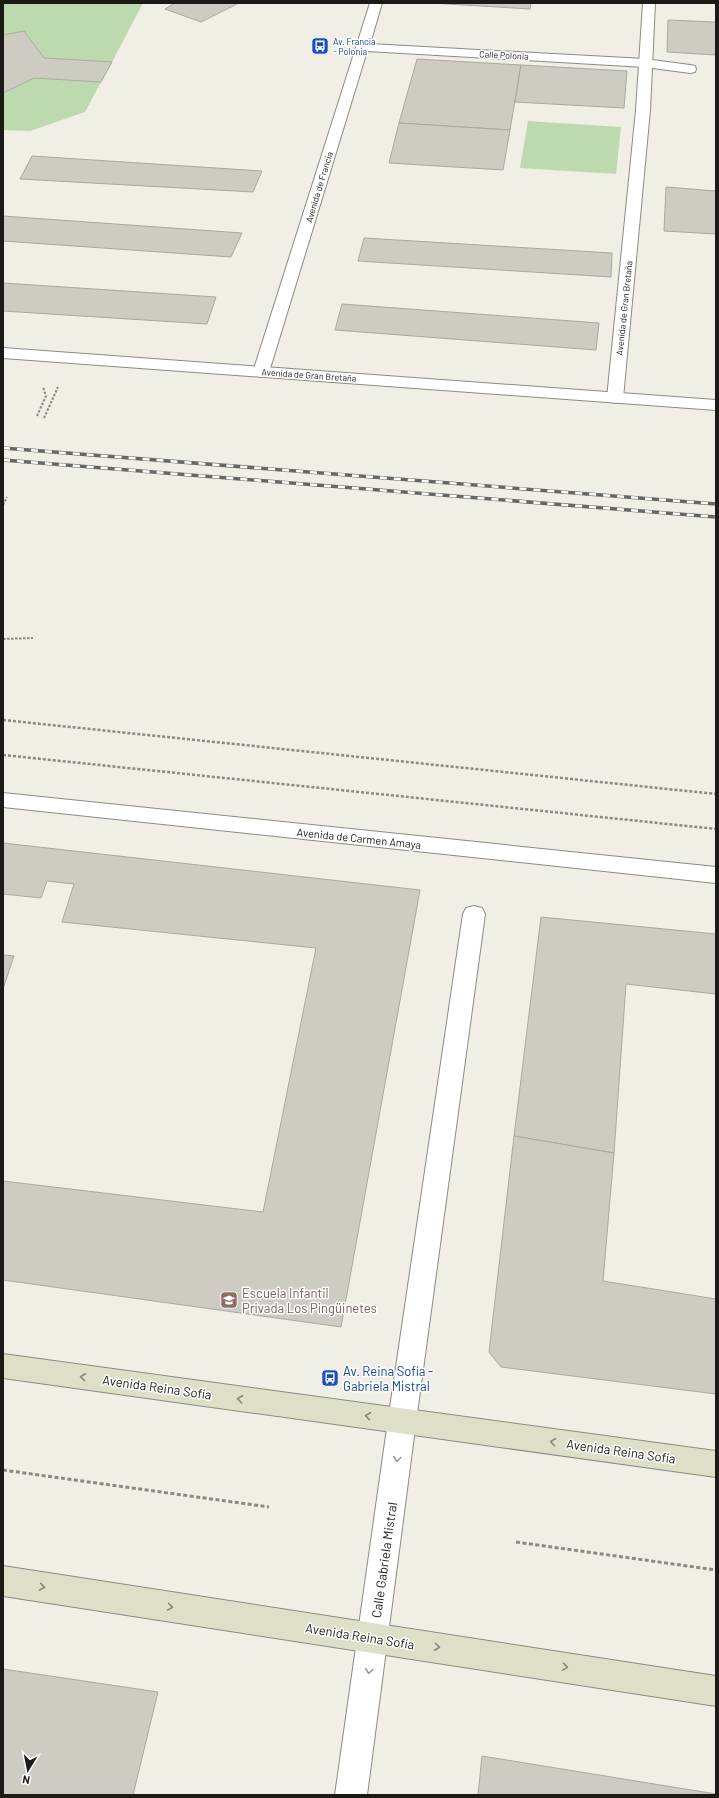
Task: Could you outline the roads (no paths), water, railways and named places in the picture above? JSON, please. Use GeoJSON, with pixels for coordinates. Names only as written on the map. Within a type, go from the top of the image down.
{"type":"FeatureCollection","features":[{"type":"Feature","properties":{"kind":"main road","name":"Avenida Reina Sofía"},"geometry":{"type":"LineString","coordinates":[[3,1366],[716,1464]]}},
{"type":"Feature","properties":{"kind":"main road","name":"Avenida Reina Sofía"},"geometry":{"type":"LineString","coordinates":[[3,1581],[716,1690]]}},
{"type":"Feature","properties":{"kind":"street","name":"Avenida de Francia"},"geometry":{"type":"LineString","coordinates":[[260,372],[376,3]]}},
{"type":"Feature","properties":{"kind":"street"},"geometry":{"type":"LineString","coordinates":[[645,63],[649,3]]}},
{"type":"Feature","properties":{"kind":"street","name":"Calle Polonia"},"geometry":{"type":"LineString","coordinates":[[362,47],[645,63],[690,69]]}},
{"type":"Feature","properties":{"kind":"street","name":"Avenida de Gran Bretaña"},"geometry":{"type":"LineString","coordinates":[[615,398],[643,110],[645,63]]}},
{"type":"Feature","properties":{"kind":"street","name":"Avenida de Gran Bretaña"},"geometry":{"type":"LineString","coordinates":[[3,353],[716,405]]}},
{"type":"Feature","properties":{"kind":"street","name":"Avenida de Carmen Amaya"},"geometry":{"type":"LineString","coordinates":[[3,800],[716,875]]}},
{"type":"Feature","properties":{"kind":"street","name":"Calle Gabriela Mistral"},"geometry":{"type":"LineString","coordinates":[[351,1795],[402,1420],[474,914]]}},
{"type":"Feature","properties":{"kind":"railway"},"geometry":{"type":"LineString","coordinates":[[3,448],[716,504]]}},
{"type":"Feature","properties":{"kind":"railway"},"geometry":{"type":"LineString","coordinates":[[3,460],[716,517]]}},
{"type":"Feature","properties":{"kind":"place","name":"Av. Francia - Polonia"},"geometry":{"type":"Point","coordinates":[320,46]}},
{"type":"Feature","properties":{"kind":"place","name":"Escuela Infantil Privada Los Pingüinetes"},"geometry":{"type":"Point","coordinates":[229,1300]}},
{"type":"Feature","properties":{"kind":"place","name":"Av. Reina Sofía - Gabriela Mistral"},"geometry":{"type":"Point","coordinates":[330,1378]}}]}
